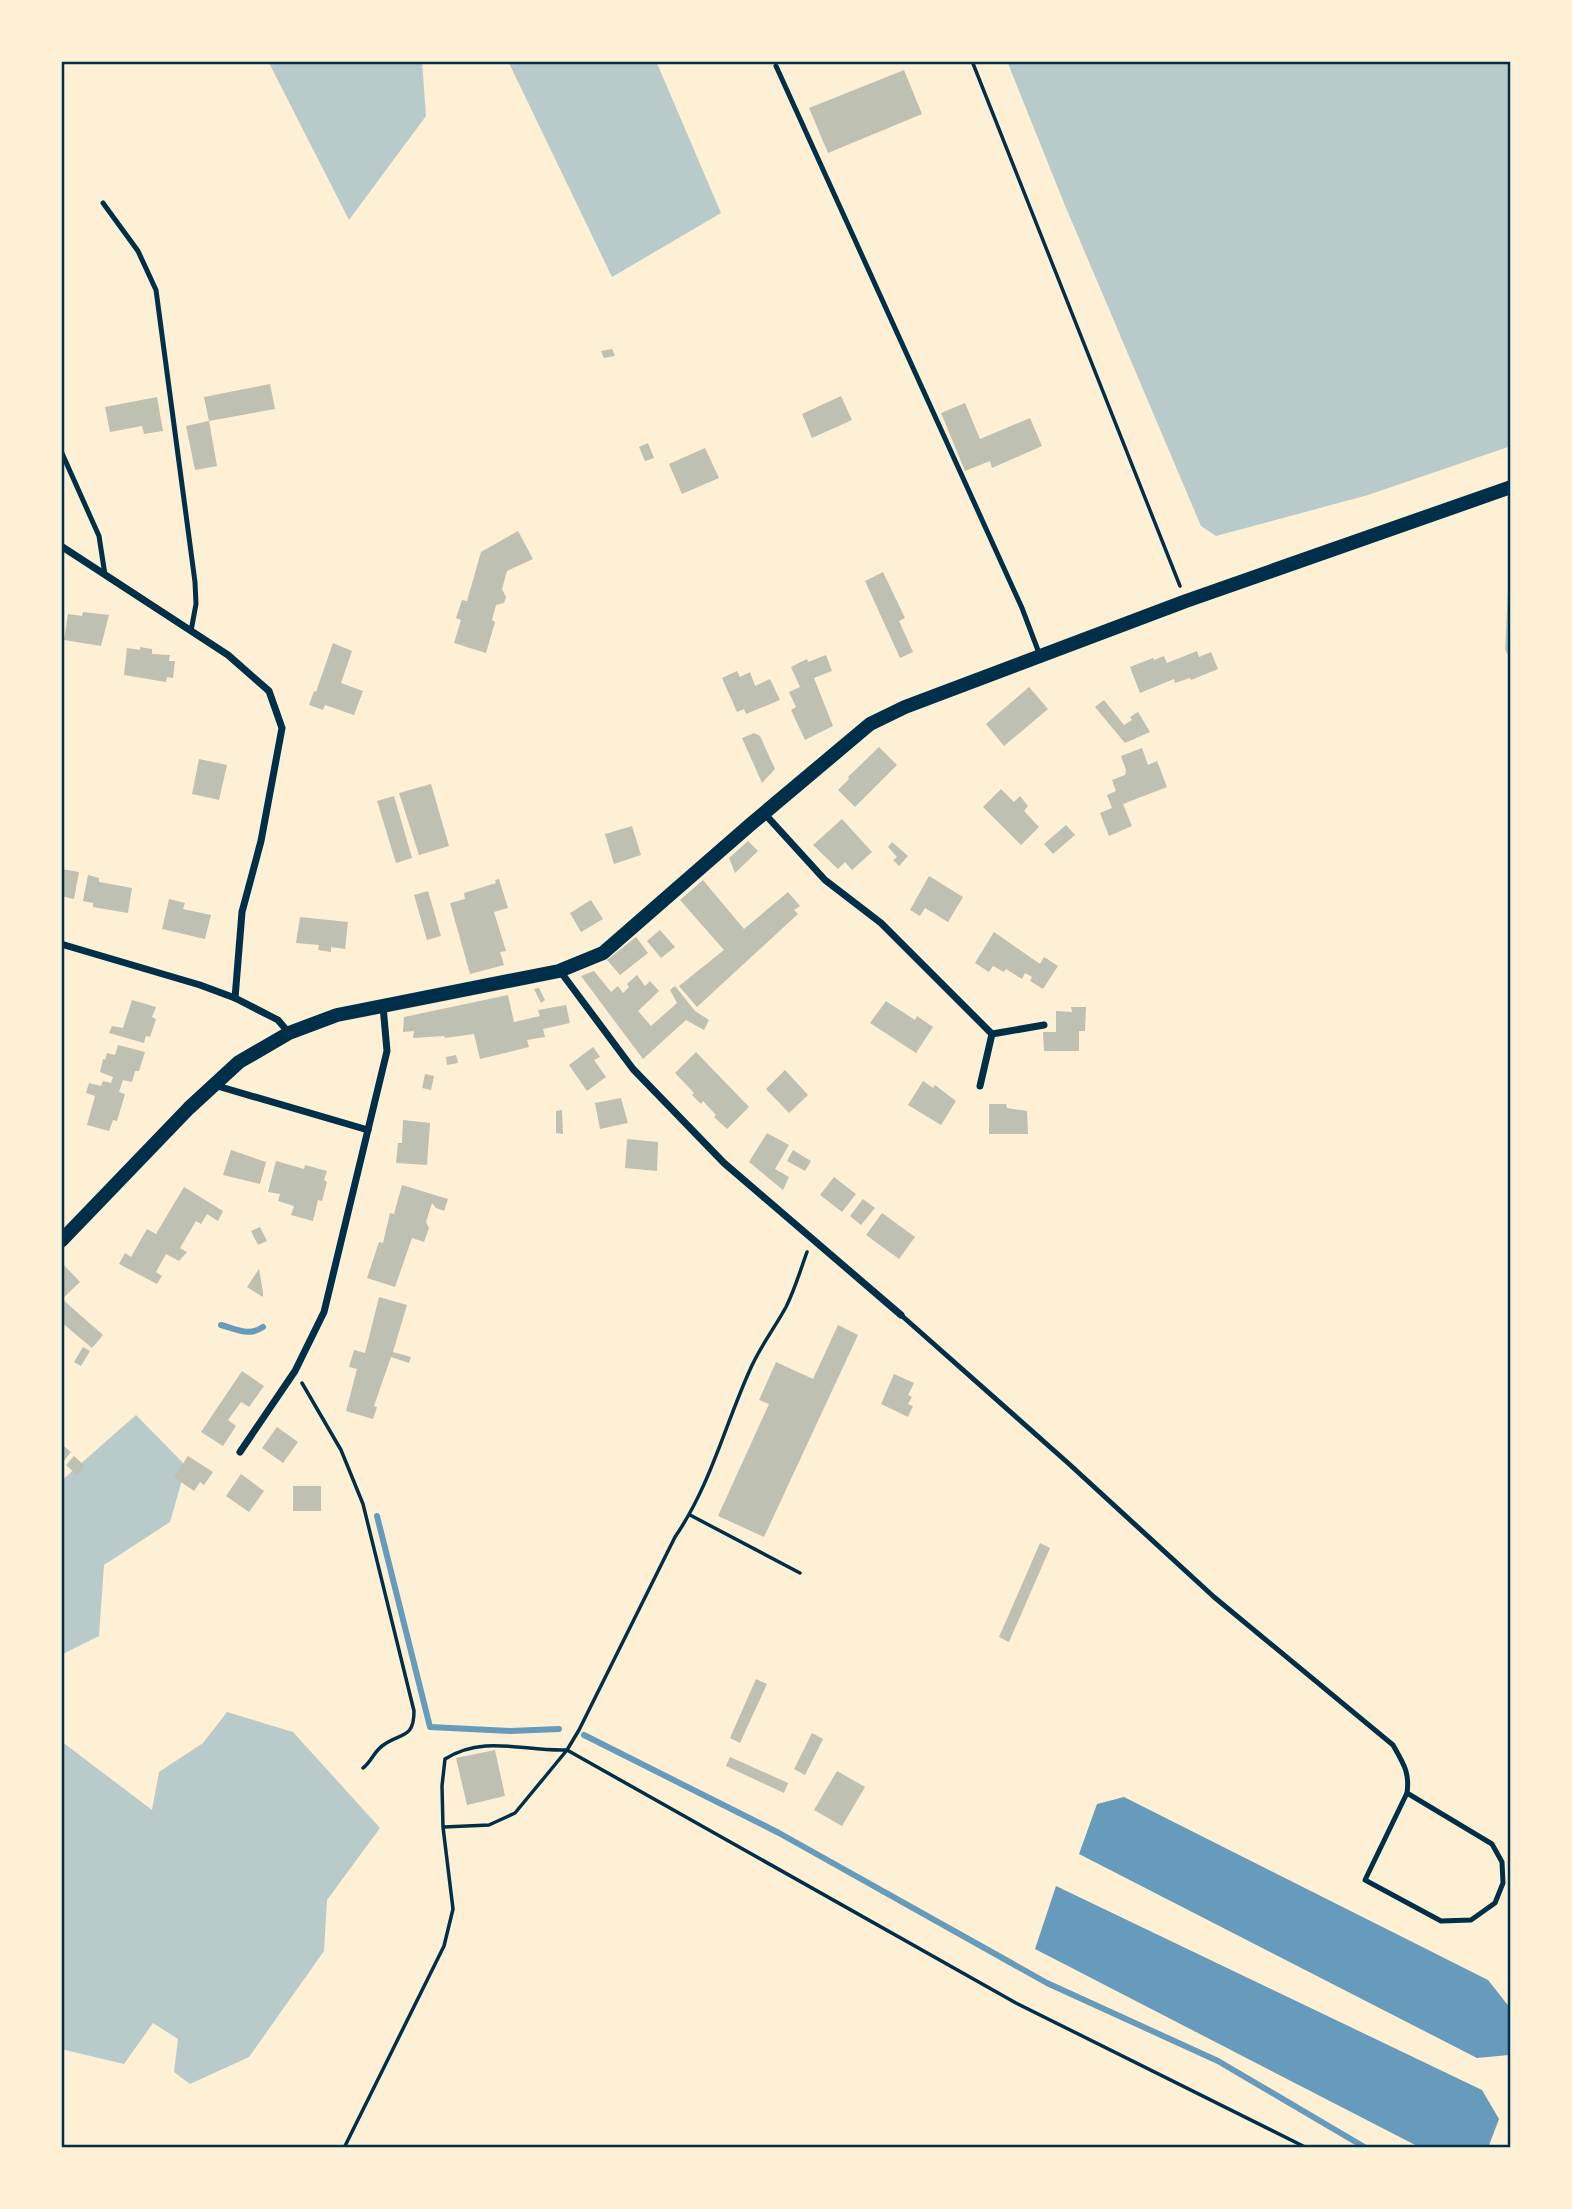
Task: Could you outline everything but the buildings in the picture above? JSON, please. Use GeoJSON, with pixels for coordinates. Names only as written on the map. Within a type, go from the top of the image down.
{"type":"FeatureCollection","features":[{"type":"Feature","properties":{"kind":"main road"},"geometry":{"type":"LineString","coordinates":[[61,1241],[213,1085],[239,1062],[289,1033],[337,1015],[559,971],[603,953],[870,724],[905,706],[1186,601],[1511,487]]}},
{"type":"Feature","properties":{"kind":"street"},"geometry":{"type":"LineString","coordinates":[[61,546],[228,655],[269,691],[282,728],[261,841],[242,912],[235,998]]}},
{"type":"Feature","properties":{"kind":"street"},"geometry":{"type":"LineString","coordinates":[[764,813],[825,880],[881,923],[992,1034]]}},
{"type":"Feature","properties":{"kind":"street"},"geometry":{"type":"LineString","coordinates":[[61,944],[235,998],[278,1020],[289,1033]]}},
{"type":"Feature","properties":{"kind":"street"},"geometry":{"type":"LineString","coordinates":[[559,971],[633,1069],[724,1163],[901,1315]]}},
{"type":"Feature","properties":{"kind":"street"},"geometry":{"type":"LineString","coordinates":[[240,1452],[295,1371],[324,1312],[387,1051],[383,1005]]}},
{"type":"Feature","properties":{"kind":"street"},"geometry":{"type":"LineString","coordinates":[[992,1034],[1044,1024]]}},
{"type":"Feature","properties":{"kind":"street"},"geometry":{"type":"LineString","coordinates":[[980,1087],[992,1034]]}},
{"type":"Feature","properties":{"kind":"street"},"geometry":{"type":"LineString","coordinates":[[213,1085],[368,1130]]}},
{"type":"Feature","properties":{"kind":"lane"},"geometry":{"type":"LineString","coordinates":[[776,66],[1022,608],[1040,656]]}},
{"type":"Feature","properties":{"kind":"lane"},"geometry":{"type":"LineString","coordinates":[[103,203],[138,251],[156,290],[195,582],[196,604],[191,631]]}},
{"type":"Feature","properties":{"kind":"lane"},"geometry":{"type":"LineString","coordinates":[[61,451],[99,536],[105,575]]}},
{"type":"Feature","properties":{"kind":"lane"},"geometry":{"type":"LineString","coordinates":[[901,1315],[1068,1462],[1214,1597],[1393,1745],[1406,1768],[1409,1780],[1407,1793],[1365,1880],[1441,1921],[1471,1920],[1495,1903],[1503,1883],[1502,1862],[1492,1844],[1407,1793]]}},
{"type":"Feature","properties":{"kind":"path"},"geometry":{"type":"LineString","coordinates":[[972,61],[1186,601]]}},
{"type":"Feature","properties":{"kind":"path"},"geometry":{"type":"LineString","coordinates":[[443,1827],[489,1825],[515,1813],[567,1750],[675,1537],[690,1516],[712,1471],[756,1356],[794,1291],[813,1241]]}},
{"type":"Feature","properties":{"kind":"path"},"geometry":{"type":"LineString","coordinates":[[295,1371],[341,1450],[363,1504],[414,1711],[414,1725],[411,1730],[383,1745],[363,1768]]}},
{"type":"Feature","properties":{"kind":"path"},"geometry":{"type":"LineString","coordinates":[[690,1516],[800,1573]]}},
{"type":"Feature","properties":{"kind":"path"},"geometry":{"type":"LineString","coordinates":[[344,2148],[444,1945],[449,1928],[453,1909],[443,1827],[442,1786],[445,1759],[458,1751],[484,1745],[508,1745],[550,1751],[567,1750],[1016,2003],[1307,2148]]}},
{"type":"Feature","properties":{"kind":"shaded area"},"geometry":{"type":"Polygon","coordinates":[[[268,61],[422,61],[426,116],[349,220],[268,61]]]}},
{"type":"Feature","properties":{"kind":"shaded area"},"geometry":{"type":"Polygon","coordinates":[[[508,61],[656,61],[721,213],[612,277],[508,61]]]}},
{"type":"Feature","properties":{"kind":"shaded area"},"geometry":{"type":"Polygon","coordinates":[[[1007,61],[1511,61],[1511,446],[1368,495],[1216,536],[1201,526],[1007,61]]]}},
{"type":"Feature","properties":{"kind":"shaded area"},"geometry":{"type":"Polygon","coordinates":[[[1511,531],[1511,660],[1505,650],[1511,531]]]}},
{"type":"Feature","properties":{"kind":"shaded area"},"geometry":{"type":"Polygon","coordinates":[[[136,1415],[186,1466],[170,1522],[104,1565],[99,1636],[61,1655],[61,1481],[136,1415]]]}},
{"type":"Feature","properties":{"kind":"shaded area"},"geometry":{"type":"Polygon","coordinates":[[[227,1712],[293,1732],[380,1828],[327,1900],[324,1951],[249,2057],[190,2084],[174,2072],[178,2039],[153,2023],[124,2064],[61,2049],[61,1741],[152,1810],[159,1772],[203,1743],[227,1712]]]}},
{"type":"Feature","properties":{"kind":"water"},"geometry":{"type":"Polygon","coordinates":[[[1124,1797],[1488,1980],[1511,2009],[1509,2055],[1477,2058],[1079,1854],[1097,1804],[1124,1797]]]}},
{"type":"Feature","properties":{"kind":"water"},"geometry":{"type":"Polygon","coordinates":[[[1056,1886],[1482,2090],[1499,2119],[1488,2148],[1421,2148],[1035,1949],[1056,1886]]]}},
{"type":"Feature","properties":{"kind":"waterway"},"geometry":{"type":"LineString","coordinates":[[221,1325],[247,1332],[263,1327]]}},
{"type":"Feature","properties":{"kind":"waterway"},"geometry":{"type":"LineString","coordinates":[[377,1516],[430,1727],[510,1731],[559,1729]]}},
{"type":"Feature","properties":{"kind":"waterway"},"geometry":{"type":"LineString","coordinates":[[584,1735],[779,1833],[1047,1983],[1218,2061],[1366,2148]]}}]}
